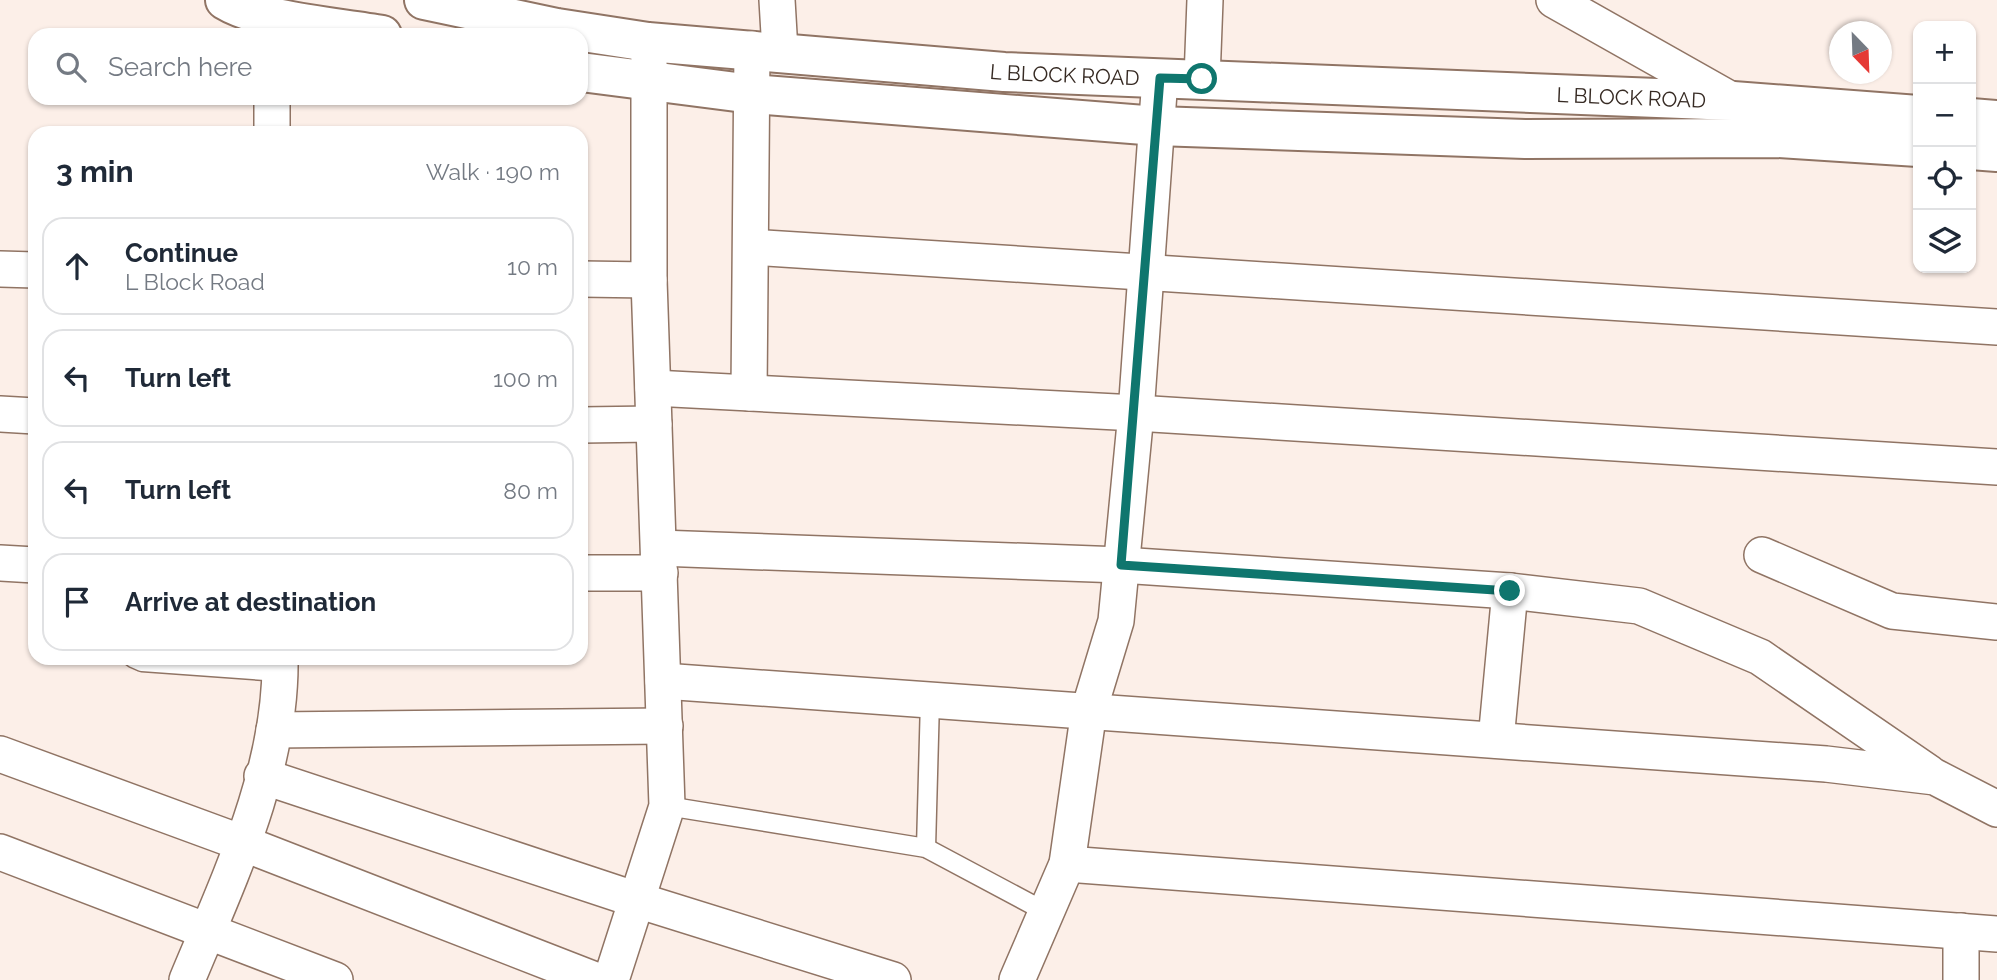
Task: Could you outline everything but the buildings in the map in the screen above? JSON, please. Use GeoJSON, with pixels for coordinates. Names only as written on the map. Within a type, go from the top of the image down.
{"type":"FeatureCollection","features":[{"type":"Feature","properties":{"kind":"main road"},"geometry":{"type":"LineString","coordinates":[[225,0],[271,25],[304,28]]}},
{"type":"Feature","properties":{"kind":"main road","name":"L BLOCK ROAD"},"geometry":{"type":"LineString","coordinates":[[424,0],[557,28]]}},
{"type":"Feature","properties":{"kind":"main road","name":"L BLOCK ROAD"},"geometry":{"type":"LineString","coordinates":[[588,33],[648,42],[1004,72],[1733,101],[1913,115]]}},
{"type":"Feature","properties":{"kind":"main road","name":"L BLOCK ROAD"},"geometry":{"type":"LineString","coordinates":[[588,73],[752,94],[1157,126],[1525,139],[1777,138],[1913,147]]}},
{"type":"Feature","properties":{"kind":"main road"},"geometry":{"type":"LineString","coordinates":[[1976,118],[1997,120]]}},
{"type":"Feature","properties":{"kind":"main road"},"geometry":{"type":"LineString","coordinates":[[1976,150],[1997,152]]}},
{"type":"Feature","properties":{"kind":"street"},"geometry":{"type":"LineString","coordinates":[[749,393],[752,94],[766,50],[777,0]]}},
{"type":"Feature","properties":{"kind":"street"},"geometry":{"type":"LineString","coordinates":[[1202,79],[1205,0]]}},
{"type":"Feature","properties":{"kind":"street"},"geometry":{"type":"LineString","coordinates":[[1554,0],[1733,101]]}},
{"type":"Feature","properties":{"kind":"street"},"geometry":{"type":"LineString","coordinates":[[611,980],[667,806],[649,280],[648,42]]}},
{"type":"Feature","properties":{"kind":"street"},"geometry":{"type":"LineString","coordinates":[[1017,980],[1067,864],[1088,710],[1116,621],[1136,413],[1160,78]]}},
{"type":"Feature","properties":{"kind":"street"},"geometry":{"type":"LineString","coordinates":[[272,105],[272,126]]}},
{"type":"Feature","properties":{"kind":"street"},"geometry":{"type":"LineString","coordinates":[[751,247],[1997,327]]}},
{"type":"Feature","properties":{"kind":"street"},"geometry":{"type":"LineString","coordinates":[[0,269],[28,270]]}},
{"type":"Feature","properties":{"kind":"street"},"geometry":{"type":"LineString","coordinates":[[588,279],[649,280]]}},
{"type":"Feature","properties":{"kind":"street"},"geometry":{"type":"LineString","coordinates":[[653,388],[1136,413],[1997,467]]}},
{"type":"Feature","properties":{"kind":"street"},"geometry":{"type":"LineString","coordinates":[[0,415],[28,416]]}},
{"type":"Feature","properties":{"kind":"street"},"geometry":{"type":"LineString","coordinates":[[588,425],[654,424]]}},
{"type":"Feature","properties":{"kind":"street"},"geometry":{"type":"LineString","coordinates":[[1762,555],[1892,611],[1997,622]]}},
{"type":"Feature","properties":{"kind":"street"},"geometry":{"type":"LineString","coordinates":[[588,572],[660,560],[1121,565],[1510,591],[1639,606],[1760,657],[1935,777],[1997,809]]}},
{"type":"Feature","properties":{"kind":"street"},"geometry":{"type":"LineString","coordinates":[[0,564],[28,565]]}},
{"type":"Feature","properties":{"kind":"street"},"geometry":{"type":"LineString","coordinates":[[1496,740],[1510,591]]}},
{"type":"Feature","properties":{"kind":"street"},"geometry":{"type":"LineString","coordinates":[[187,980],[245,844],[281,702],[280,665]]}},
{"type":"Feature","properties":{"kind":"street"},"geometry":{"type":"LineString","coordinates":[[663,681],[1826,764],[1935,777]]}},
{"type":"Feature","properties":{"kind":"street"},"geometry":{"type":"LineString","coordinates":[[274,730],[665,726]]}},
{"type":"Feature","properties":{"kind":"street"},"geometry":{"type":"LineString","coordinates":[[0,754],[245,844],[595,980]]}},
{"type":"Feature","properties":{"kind":"street"},"geometry":{"type":"LineString","coordinates":[[262,776],[637,900],[893,980]]}},
{"type":"Feature","properties":{"kind":"street"},"geometry":{"type":"LineString","coordinates":[[0,852],[335,980]]}},
{"type":"Feature","properties":{"kind":"street"},"geometry":{"type":"LineString","coordinates":[[1067,864],[1997,934]]}},
{"type":"Feature","properties":{"kind":"street"},"geometry":{"type":"LineString","coordinates":[[1961,931],[1961,980]]}},
{"type":"Feature","properties":{"kind":"lane"},"geometry":{"type":"LineString","coordinates":[[926,849],[930,699]]}},
{"type":"Feature","properties":{"kind":"lane"},"geometry":{"type":"LineString","coordinates":[[667,806],[926,849],[1046,912]]}},
{"type":"Feature","properties":{"kind":"route"},"geometry":{"type":"LineString","coordinates":[[1202,79],[1160,78],[1136,413],[1121,565],[1510,591]]}}]}
